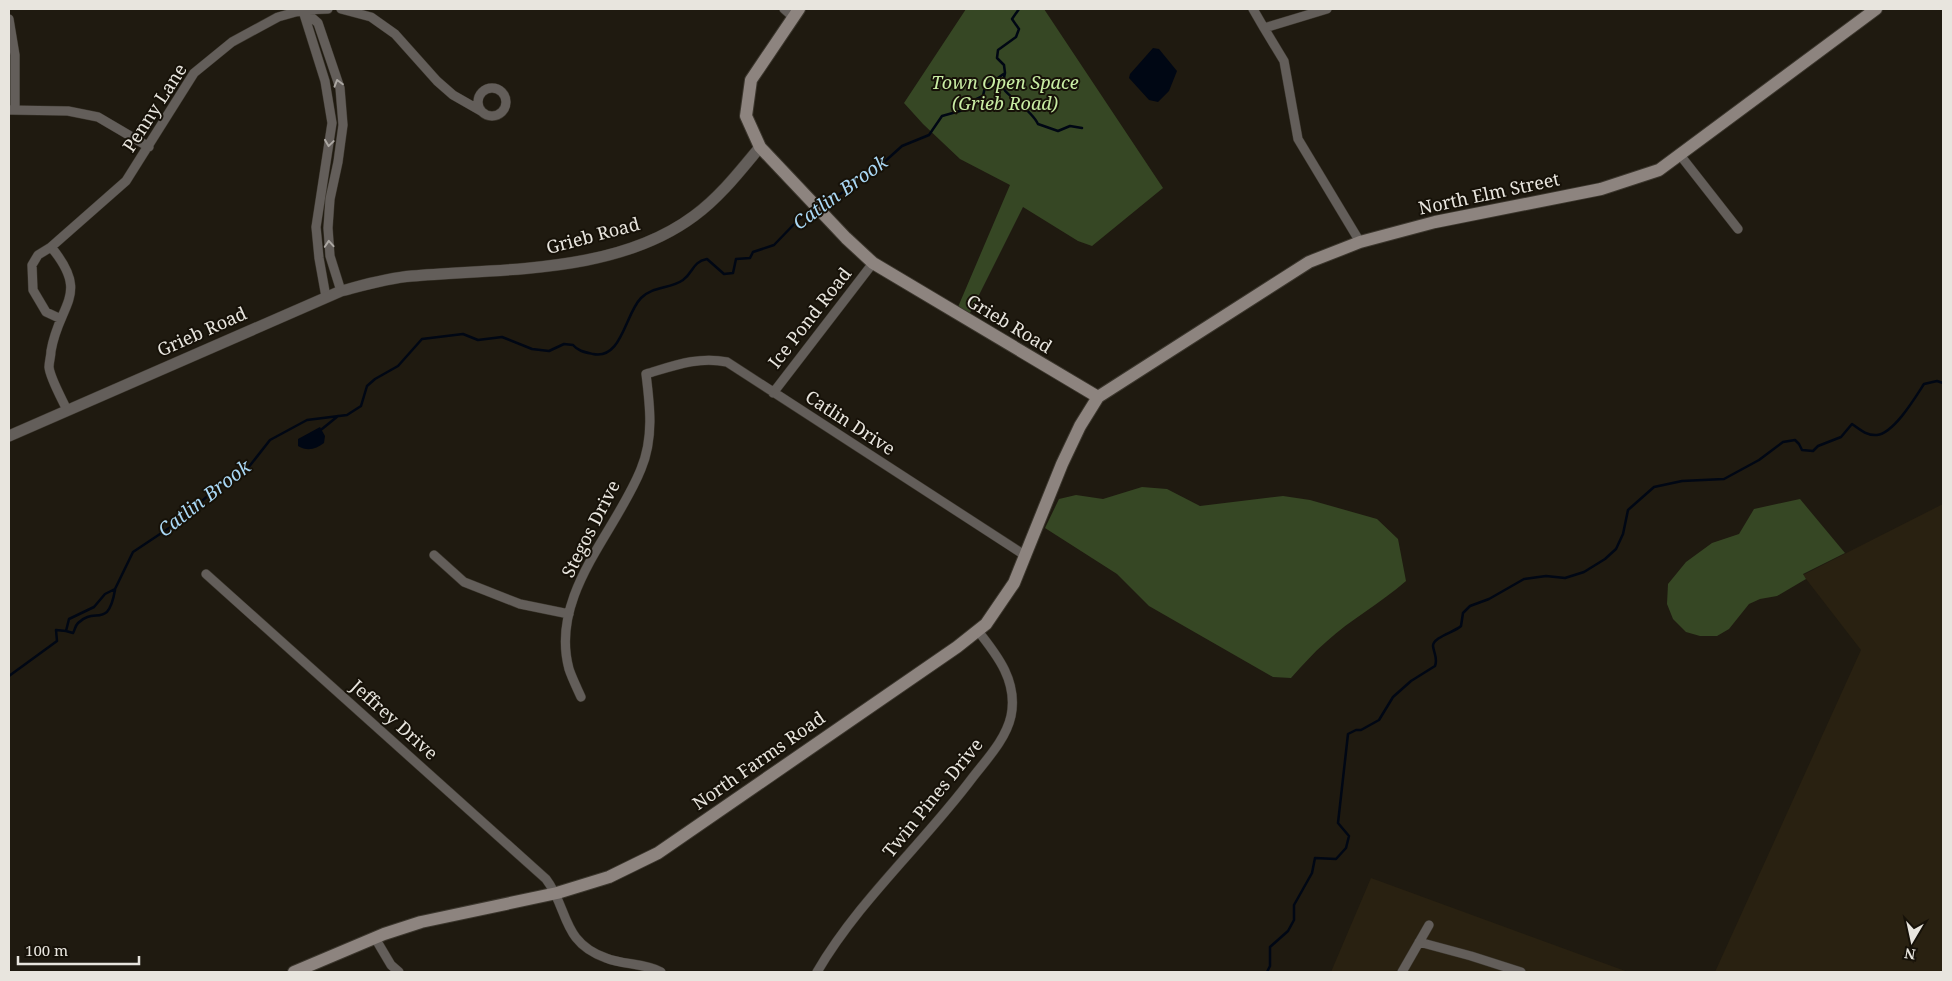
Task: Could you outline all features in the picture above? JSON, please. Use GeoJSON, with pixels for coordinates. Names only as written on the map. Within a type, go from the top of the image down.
{"type":"FeatureCollection","features":[{"type":"Feature","properties":{"kind":"main road","name":"North Elm Street"},"geometry":{"type":"LineString","coordinates":[[1098,397],[1309,262],[1360,242],[1435,222],[1602,189],[1660,170],[1876,9]]}},
{"type":"Feature","properties":{"kind":"main road"},"geometry":{"type":"LineString","coordinates":[[760,147],[746,116],[751,80],[792,12]]}},
{"type":"Feature","properties":{"kind":"main road","name":"Grieb Road"},"geometry":{"type":"LineString","coordinates":[[760,147],[873,263],[1098,397]]}},
{"type":"Feature","properties":{"kind":"main road","name":"North Farms Road"},"geometry":{"type":"LineString","coordinates":[[294,972],[375,938],[421,922],[557,893],[609,877],[658,853],[978,631],[986,624],[1014,583],[1062,464],[1080,426],[1098,397]]}},
{"type":"Feature","properties":{"kind":"street","name":"Penny Lane"},"geometry":{"type":"LineString","coordinates":[[61,319],[46,312],[33,290],[32,265],[38,255],[52,247],[126,181],[194,73],[232,42],[278,17],[302,10],[328,9]]}},
{"type":"Feature","properties":{"kind":"street"},"geometry":{"type":"LineString","coordinates":[[341,9],[371,17],[396,34],[437,81],[454,95],[481,111]]}},
{"type":"Feature","properties":{"kind":"street"},"geometry":{"type":"LineString","coordinates":[[1253,9],[1284,61],[1298,139],[1360,242]]}},
{"type":"Feature","properties":{"kind":"street"},"geometry":{"type":"LineString","coordinates":[[1264,28],[1327,9]]}},
{"type":"Feature","properties":{"kind":"street"},"geometry":{"type":"LineString","coordinates":[[302,10],[318,24],[340,88],[343,125],[330,199],[328,228],[330,256],[341,291]]}},
{"type":"Feature","properties":{"kind":"street"},"geometry":{"type":"LineString","coordinates":[[302,10],[325,81],[332,123],[316,227],[326,297]]}},
{"type":"Feature","properties":{"kind":"street"},"geometry":{"type":"LineString","coordinates":[[9,19],[15,55],[12,110],[68,111],[98,117],[149,147]]}},
{"type":"Feature","properties":{"kind":"street","name":"Grieb Road"},"geometry":{"type":"LineString","coordinates":[[9,436],[341,291],[374,282],[410,276],[524,270],[571,263],[627,249],[664,234],[694,216],[722,190],[760,147]]}},
{"type":"Feature","properties":{"kind":"street"},"geometry":{"type":"LineString","coordinates":[[1680,156],[1738,230]]}},
{"type":"Feature","properties":{"kind":"street"},"geometry":{"type":"LineString","coordinates":[[52,247],[61,258],[72,283],[71,294],[54,335],[49,367],[67,410]]}},
{"type":"Feature","properties":{"kind":"street","name":"Ice Pond Road"},"geometry":{"type":"LineString","coordinates":[[773,393],[873,263]]}},
{"type":"Feature","properties":{"kind":"street","name":"Catlin Drive"},"geometry":{"type":"LineString","coordinates":[[646,374],[690,361],[710,358],[727,362],[1026,556]]}},
{"type":"Feature","properties":{"kind":"street","name":"Stegos Drive"},"geometry":{"type":"LineString","coordinates":[[581,697],[569,670],[565,647],[569,614],[590,560],[641,469],[649,440],[650,412],[646,374]]}},
{"type":"Feature","properties":{"kind":"street"},"geometry":{"type":"LineString","coordinates":[[434,555],[464,582],[520,604],[569,614]]}},
{"type":"Feature","properties":{"kind":"street","name":"Jeffrey Drive"},"geometry":{"type":"LineString","coordinates":[[206,574],[546,879],[557,893]]}},
{"type":"Feature","properties":{"kind":"street","name":"Twin Pines Drive"},"geometry":{"type":"LineString","coordinates":[[817,972],[835,940],[945,814],[999,742],[1011,716],[1011,685],[1001,659],[978,631]]}},
{"type":"Feature","properties":{"kind":"street"},"geometry":{"type":"LineString","coordinates":[[557,893],[562,916],[576,939],[605,958],[661,972]]}},
{"type":"Feature","properties":{"kind":"street"},"geometry":{"type":"LineString","coordinates":[[1402,972],[1429,925]]}},
{"type":"Feature","properties":{"kind":"street"},"geometry":{"type":"LineString","coordinates":[[375,938],[391,965],[399,972]]}},
{"type":"Feature","properties":{"kind":"street"},"geometry":{"type":"LineString","coordinates":[[1419,942],[1521,972]]}},
{"type":"Feature","properties":{"kind":"shaded area"},"geometry":{"type":"Polygon","coordinates":[[[1153,48],[1159,49],[1177,71],[1169,91],[1158,102],[1149,100],[1129,78],[1130,74],[1153,48]]]}},
{"type":"Feature","properties":{"kind":"shaded area"},"geometry":{"type":"Polygon","coordinates":[[[320,427],[325,436],[324,443],[312,449],[298,446],[298,439],[320,427]]]}},
{"type":"Feature","properties":{"kind":"shaded area"},"geometry":{"type":"Polygon","coordinates":[[[1943,504],[1943,972],[1715,972],[1861,650],[1803,575],[1943,504]]]}},
{"type":"Feature","properties":{"kind":"shaded area"},"geometry":{"type":"Polygon","coordinates":[[[1371,878],[1628,972],[1331,972],[1371,878]]]}},
{"type":"Feature","properties":{"kind":"green space","name":"Town Open Space (Grieb Road)"},"geometry":{"type":"Polygon","coordinates":[[[966,9],[1044,9],[1163,188],[1092,246],[1078,241],[1023,207],[966,321],[955,314],[1010,185],[960,159],[904,103],[966,9]]]}},
{"type":"Feature","properties":{"kind":"green space"},"geometry":{"type":"Polygon","coordinates":[[[1142,487],[1167,489],[1200,506],[1283,496],[1310,500],[1377,519],[1398,539],[1406,581],[1336,634],[1291,678],[1273,677],[1149,606],[1117,574],[1045,528],[1059,499],[1076,495],[1103,499],[1142,487]]]}},
{"type":"Feature","properties":{"kind":"green space"},"geometry":{"type":"Polygon","coordinates":[[[1800,499],[1845,553],[1803,574],[1806,579],[1777,596],[1760,599],[1749,604],[1729,629],[1717,636],[1700,636],[1686,632],[1673,619],[1667,604],[1668,584],[1686,562],[1712,543],[1739,534],[1754,509],[1800,499]]]}},
{"type":"Feature","properties":{"kind":"waterway","name":"Catlin Brook"},"geometry":{"type":"LineString","coordinates":[[821,206],[845,191],[849,182],[872,173],[902,146],[929,135],[942,116],[967,109],[968,103],[983,96],[985,87],[1005,73],[1004,65],[997,58],[998,50],[1016,37],[1019,29],[1012,19],[1019,9]]}},
{"type":"Feature","properties":{"kind":"waterway"},"geometry":{"type":"LineString","coordinates":[[1005,73],[1004,89],[1035,118],[1038,124],[1058,131],[1070,126],[1082,128]]}},
{"type":"Feature","properties":{"kind":"waterway","name":"Catlin Brook"},"geometry":{"type":"LineString","coordinates":[[9,676],[57,641],[56,630],[66,631],[69,619],[94,607],[105,594],[115,589],[133,552],[178,522],[227,479],[248,468],[270,440],[307,420],[347,415],[361,406],[367,386],[375,379],[398,366],[422,339],[463,334],[478,340],[502,337],[532,349],[549,351],[564,344],[573,345],[587,353],[603,354],[617,343],[636,305],[646,294],[683,280],[698,262],[702,260],[707,259],[724,274],[733,273],[736,259],[750,258],[753,252],[774,245],[800,218],[814,210]]}},
{"type":"Feature","properties":{"kind":"waterway"},"geometry":{"type":"LineString","coordinates":[[1267,972],[1270,966],[1270,947],[1288,931],[1294,920],[1294,905],[1312,873],[1315,858],[1336,859],[1346,848],[1349,836],[1338,823],[1348,734],[1361,730],[1379,720],[1393,697],[1411,681],[1435,666],[1434,643],[1440,637],[1461,626],[1463,613],[1470,606],[1489,599],[1524,579],[1546,576],[1565,578],[1584,572],[1605,559],[1616,549],[1623,534],[1628,510],[1654,487],[1682,481],[1724,479],[1759,460],[1783,442],[1795,440],[1802,450],[1813,451],[1818,446],[1841,437],[1852,424],[1863,432],[1870,434],[1884,433],[1904,414],[1924,384],[1937,381],[1943,383]]}},
{"type":"Feature","properties":{"kind":"waterway"},"geometry":{"type":"LineString","coordinates":[[322,429],[338,416]]}},
{"type":"Feature","properties":{"kind":"waterway"},"geometry":{"type":"LineString","coordinates":[[66,631],[73,633],[77,624],[84,618],[105,614],[109,610],[115,590]]}}]}
